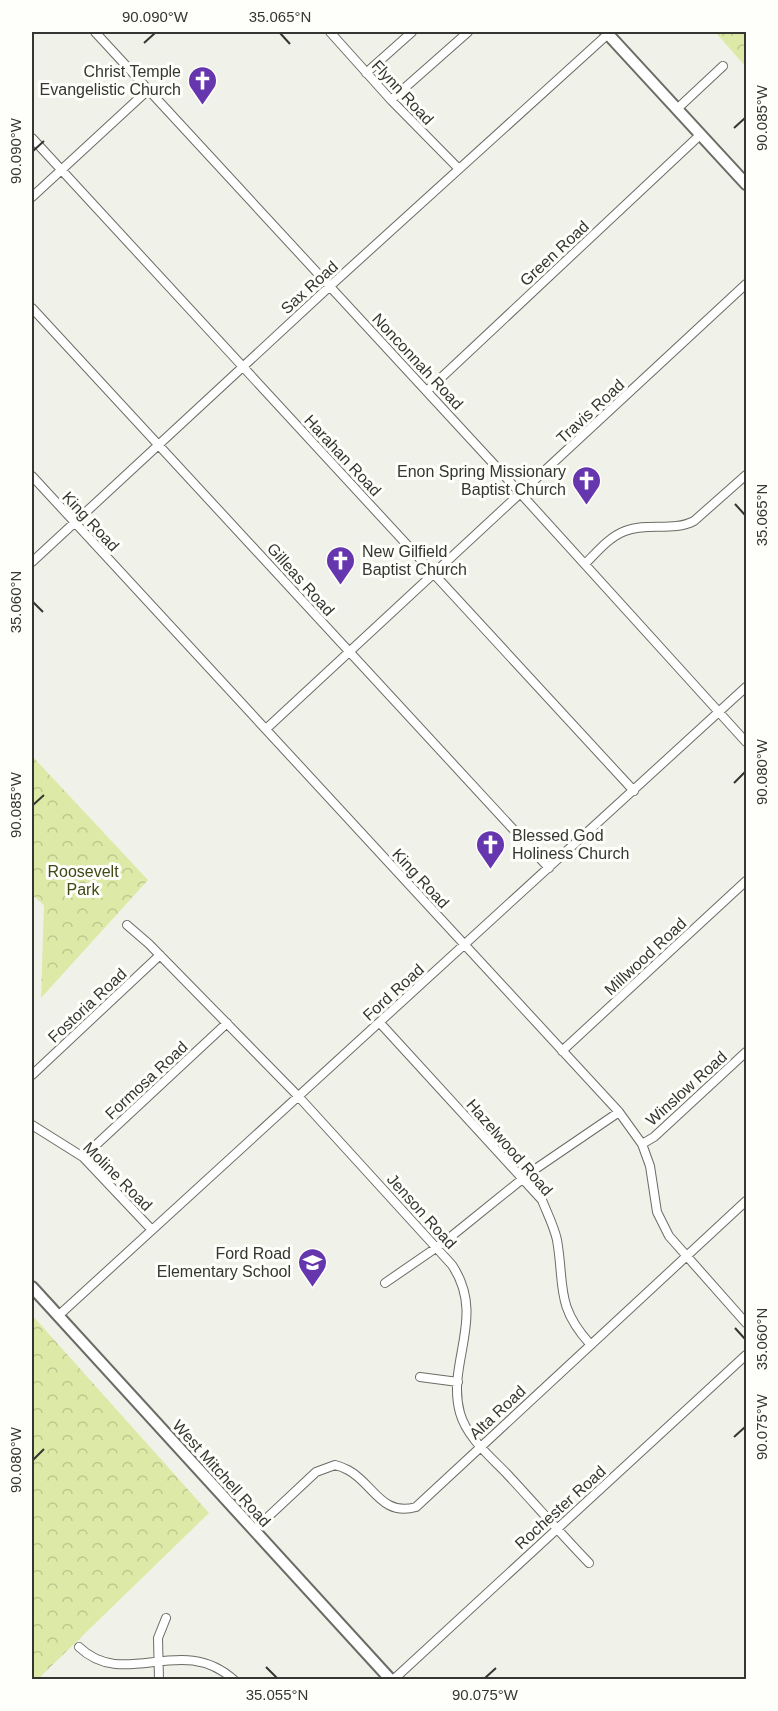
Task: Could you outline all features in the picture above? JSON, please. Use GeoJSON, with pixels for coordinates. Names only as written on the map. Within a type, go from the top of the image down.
{"type":"FeatureCollection","features":[{"type":"Feature","properties":{"kind":"main road"},"geometry":{"type":"LineString","coordinates":[[607,33],[747,184]]}},
{"type":"Feature","properties":{"kind":"main road","name":"West Mitchell Road"},"geometry":{"type":"LineString","coordinates":[[32,1287],[392,1680]]}},
{"type":"Feature","properties":{"kind":"street","name":"Nonconnah Road"},"geometry":{"type":"LineString","coordinates":[[95,32],[521,493],[747,742]]}},
{"type":"Feature","properties":{"kind":"street","name":"Flynn Road"},"geometry":{"type":"LineString","coordinates":[[330,32],[391,100],[459,169]]}},
{"type":"Feature","properties":{"kind":"street"},"geometry":{"type":"LineString","coordinates":[[366,73],[412,32]]}},
{"type":"Feature","properties":{"kind":"street"},"geometry":{"type":"LineString","coordinates":[[391,100],[468,32]]}},
{"type":"Feature","properties":{"kind":"street","name":"Sax Road"},"geometry":{"type":"LineString","coordinates":[[32,562],[607,33]]}},
{"type":"Feature","properties":{"kind":"street"},"geometry":{"type":"LineString","coordinates":[[677,109],[723,66]]}},
{"type":"Feature","properties":{"kind":"street"},"geometry":{"type":"LineString","coordinates":[[32,197],[148,90]]}},
{"type":"Feature","properties":{"kind":"street","name":"Green Road"},"geometry":{"type":"LineString","coordinates":[[427,391],[700,135]]}},
{"type":"Feature","properties":{"kind":"street","name":"Harahan Road"},"geometry":{"type":"LineString","coordinates":[[32,138],[634,791]]}},
{"type":"Feature","properties":{"kind":"street","name":"Travis Road"},"geometry":{"type":"LineString","coordinates":[[266,729],[747,284]]}},
{"type":"Feature","properties":{"kind":"street","name":"Gilleas Road"},"geometry":{"type":"LineString","coordinates":[[32,308],[549,868]]}},
{"type":"Feature","properties":{"kind":"street"},"geometry":{"type":"LineString","coordinates":[[585,564],[613,537],[625,531],[642,527],[684,525],[694,521],[747,475]]}},
{"type":"Feature","properties":{"kind":"street","name":"King Road"},"geometry":{"type":"LineString","coordinates":[[32,476],[619,1112],[642,1143],[650,1166],[660,1220],[672,1241],[747,1323]]}},
{"type":"Feature","properties":{"kind":"street","name":"Ford Road"},"geometry":{"type":"LineString","coordinates":[[58,1316],[747,687]]}},
{"type":"Feature","properties":{"kind":"street","name":"Millwood Road"},"geometry":{"type":"LineString","coordinates":[[562,1051],[747,881]]}},
{"type":"Feature","properties":{"kind":"street","name":"Jenson Road"},"geometry":{"type":"LineString","coordinates":[[127,925],[298,1096],[455,1269],[465,1296],[467,1318],[459,1382],[458,1404],[462,1417],[468,1430],[481,1445],[589,1563]]}},
{"type":"Feature","properties":{"kind":"street","name":"Fostoria Road"},"geometry":{"type":"LineString","coordinates":[[32,1075],[160,956]]}},
{"type":"Feature","properties":{"kind":"street","name":"Formosa Road"},"geometry":{"type":"LineString","coordinates":[[83,1157],[227,1023]]}},
{"type":"Feature","properties":{"kind":"street","name":"Hazelwood Road"},"geometry":{"type":"LineString","coordinates":[[380,1023],[542,1200],[556,1237],[566,1308],[575,1325],[591,1344]]}},
{"type":"Feature","properties":{"kind":"street","name":"Winslow Road"},"geometry":{"type":"LineString","coordinates":[[642,1143],[654,1137],[747,1052]]}},
{"type":"Feature","properties":{"kind":"street"},"geometry":{"type":"LineString","coordinates":[[385,1283],[437,1247],[523,1178],[619,1112]]}},
{"type":"Feature","properties":{"kind":"street","name":"Moline Road"},"geometry":{"type":"LineString","coordinates":[[32,1125],[83,1157],[152,1230]]}},
{"type":"Feature","properties":{"kind":"street","name":"Alta Road"},"geometry":{"type":"LineString","coordinates":[[254,1530],[316,1472],[334,1465],[350,1470],[391,1507],[405,1510],[416,1507],[747,1201]]}},
{"type":"Feature","properties":{"kind":"street","name":"Rochester Road"},"geometry":{"type":"LineString","coordinates":[[392,1680],[747,1354]]}},
{"type":"Feature","properties":{"kind":"street"},"geometry":{"type":"LineString","coordinates":[[420,1377],[459,1382]]}},
{"type":"Feature","properties":{"kind":"street"},"geometry":{"type":"LineString","coordinates":[[159,1680],[158,1638],[166,1618]]}},
{"type":"Feature","properties":{"kind":"street"},"geometry":{"type":"LineString","coordinates":[[79,1647],[90,1657],[107,1664],[186,1659],[201,1661],[220,1669],[234,1680]]}},
{"type":"Feature","properties":{"kind":"green space"},"geometry":{"type":"Polygon","coordinates":[[[746,32],[746,67],[716,33],[746,32]]]}},
{"type":"Feature","properties":{"kind":"green space","name":"Roosevelt Park"},"geometry":{"type":"Polygon","coordinates":[[[32,756],[148,880],[41,998],[44,905],[32,895],[32,756]]]}},
{"type":"Feature","properties":{"kind":"green space"},"geometry":{"type":"Polygon","coordinates":[[[32,1315],[209,1513],[37,1680],[32,1679],[32,1315]]]}},
{"type":"Feature","properties":{"kind":"place","name":"Christ Temple Evangelistic Church"},"geometry":{"type":"Point","coordinates":[202,106]}},
{"type":"Feature","properties":{"kind":"place","name":"Enon Spring Missionary Baptist Church"},"geometry":{"type":"Point","coordinates":[587,506]}},
{"type":"Feature","properties":{"kind":"place","name":"New Gilfield Baptist Church"},"geometry":{"type":"Point","coordinates":[341,586]}},
{"type":"Feature","properties":{"kind":"place","name":"Blessed God Holiness Church"},"geometry":{"type":"Point","coordinates":[491,870]}},
{"type":"Feature","properties":{"kind":"place","name":"Ford Road Elementary School"},"geometry":{"type":"Point","coordinates":[312,1288]}}]}
